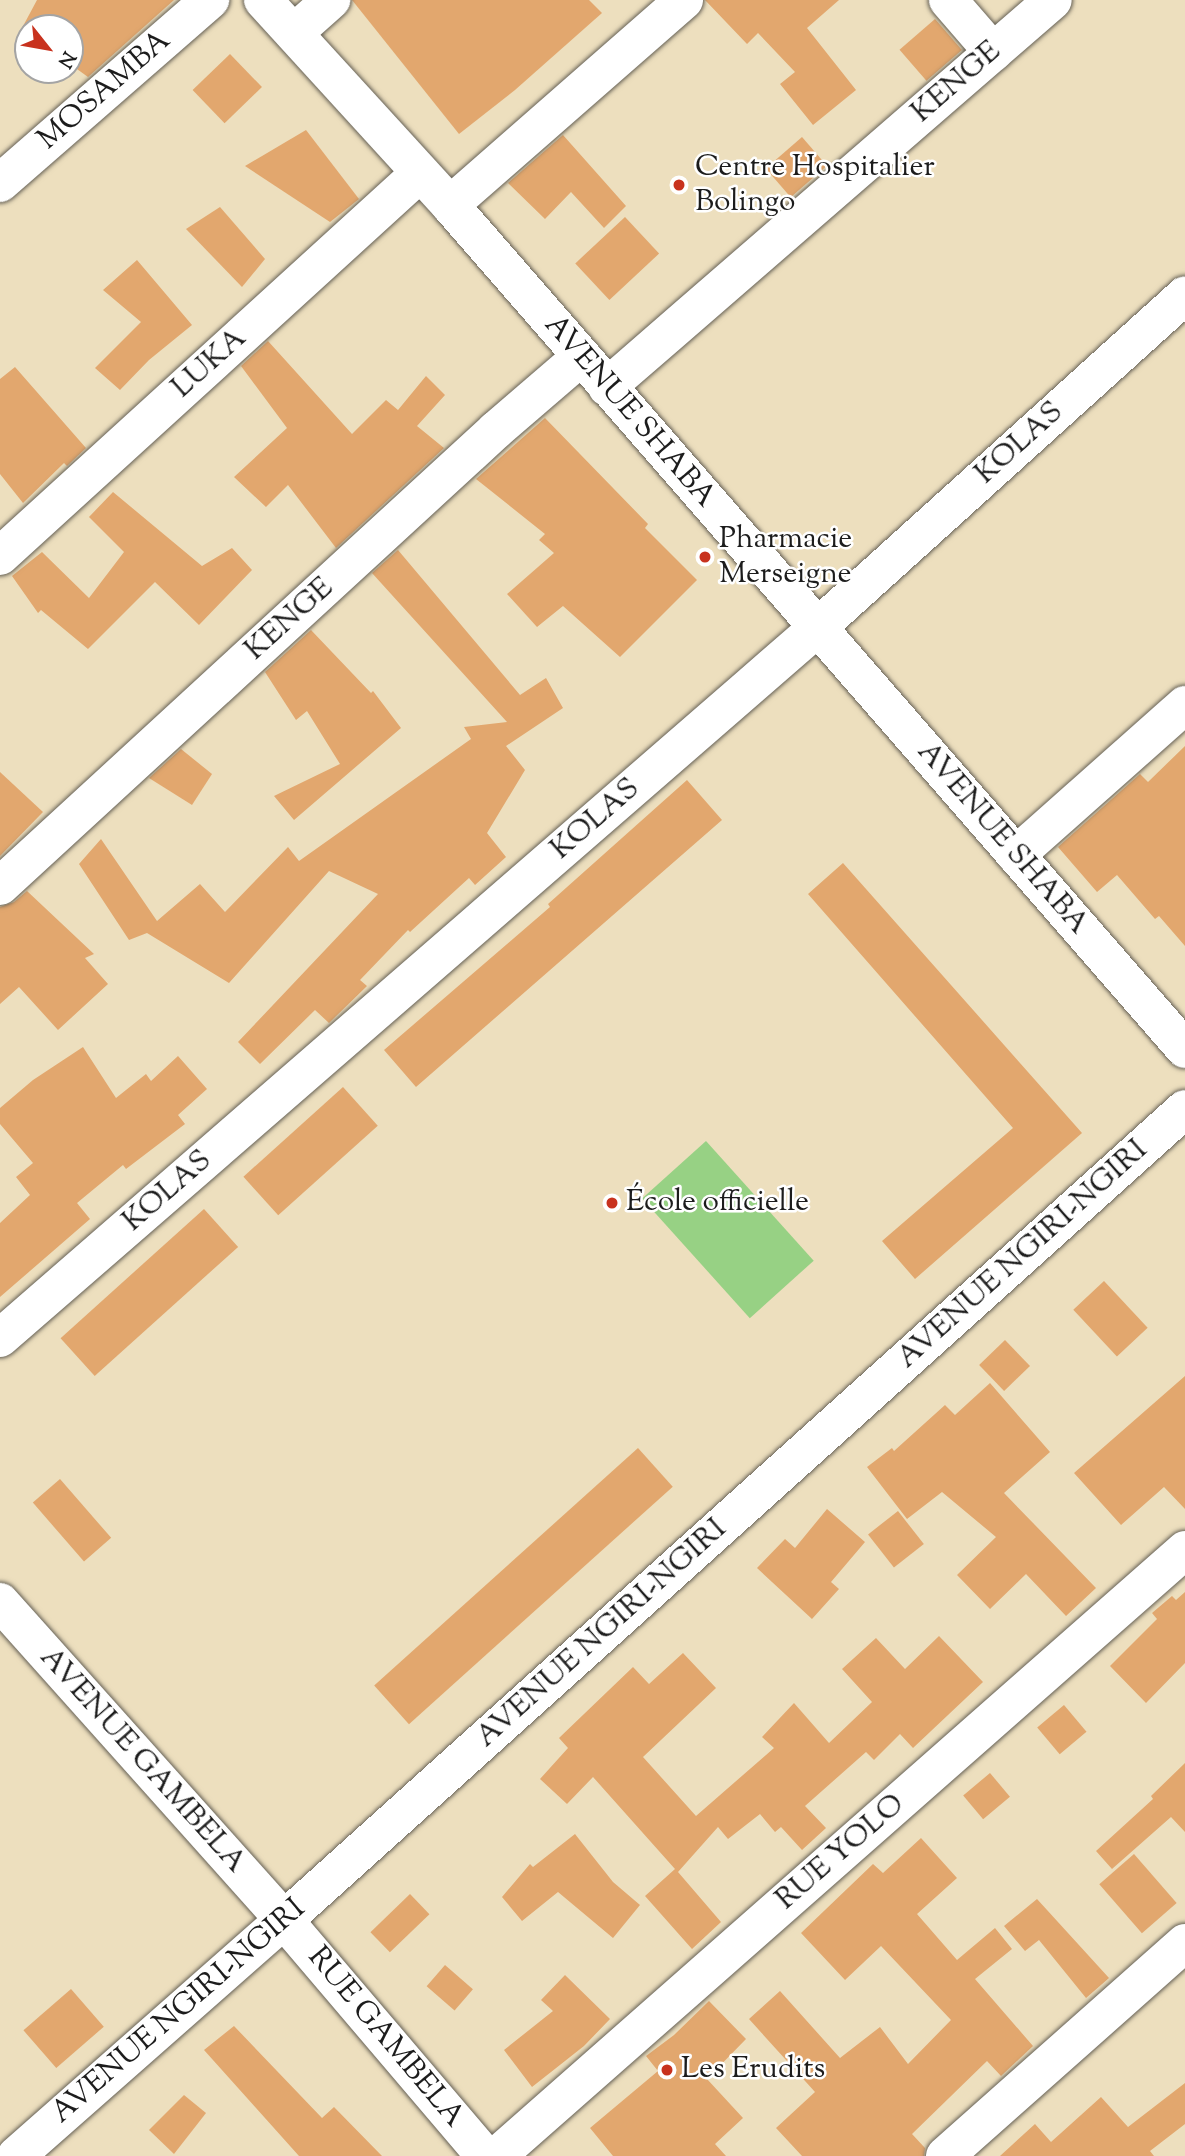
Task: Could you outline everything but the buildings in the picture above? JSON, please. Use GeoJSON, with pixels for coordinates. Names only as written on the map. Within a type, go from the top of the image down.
{"type":"FeatureCollection","features":[{"type":"Feature","properties":{"kind":"street","name":"MOSAMBA"},"geometry":{"type":"LineString","coordinates":[[0,183],[210,0]]}},
{"type":"Feature","properties":{"kind":"street","name":"AVENUE SHABA"},"geometry":{"type":"LineString","coordinates":[[262,0],[450,205],[1185,1049]]}},
{"type":"Feature","properties":{"kind":"street"},"geometry":{"type":"LineString","coordinates":[[294,33],[331,0]]}},
{"type":"Feature","properties":{"kind":"street"},"geometry":{"type":"LineString","coordinates":[[450,205],[684,0]]}},
{"type":"Feature","properties":{"kind":"street"},"geometry":{"type":"LineString","coordinates":[[948,0],[993,52]]}},
{"type":"Feature","properties":{"kind":"street","name":"KENGE"},"geometry":{"type":"LineString","coordinates":[[607,387],[1053,0]]}},
{"type":"Feature","properties":{"kind":"street","name":"LUKA"},"geometry":{"type":"LineString","coordinates":[[0,556],[420,173]]}},
{"type":"Feature","properties":{"kind":"street","name":"KOLAS"},"geometry":{"type":"LineString","coordinates":[[0,1338],[817,628],[1185,295]]}},
{"type":"Feature","properties":{"kind":"street","name":"KENGE"},"geometry":{"type":"LineString","coordinates":[[0,886],[496,430],[582,356]]}},
{"type":"Feature","properties":{"kind":"street"},"geometry":{"type":"LineString","coordinates":[[1016,855],[1185,705]]}},
{"type":"Feature","properties":{"kind":"street","name":"AVENUE NGIRI-NGIRI"},"geometry":{"type":"LineString","coordinates":[[16,2156],[284,1920],[1185,1110]]}},
{"type":"Feature","properties":{"kind":"street","name":"RUE YOLO"},"geometry":{"type":"LineString","coordinates":[[497,2156],[1185,1550]]}},
{"type":"Feature","properties":{"kind":"street","name":"AVENUE GAMBELA"},"geometry":{"type":"LineString","coordinates":[[0,1602],[284,1920]]}},
{"type":"Feature","properties":{"kind":"street","name":"RUE GAMBELA"},"geometry":{"type":"LineString","coordinates":[[284,1920],[485,2156]]}},
{"type":"Feature","properties":{"kind":"street"},"geometry":{"type":"LineString","coordinates":[[945,2156],[1185,1943]]}},
{"type":"Feature","properties":{"kind":"green space"},"geometry":{"type":"Polygon","coordinates":[[[706,1141],[814,1261],[750,1318],[642,1199],[706,1141]]]}},
{"type":"Feature","properties":{"kind":"place","name":"Centre Hospitalier Bolingo"},"geometry":{"type":"Point","coordinates":[679,185]}},
{"type":"Feature","properties":{"kind":"place","name":"Pharmacie Merseigne"},"geometry":{"type":"Point","coordinates":[705,557]}},
{"type":"Feature","properties":{"kind":"place","name":"École officielle"},"geometry":{"type":"Point","coordinates":[612,1203]}},
{"type":"Feature","properties":{"kind":"place","name":"Les Erudits"},"geometry":{"type":"Point","coordinates":[667,2070]}}]}
